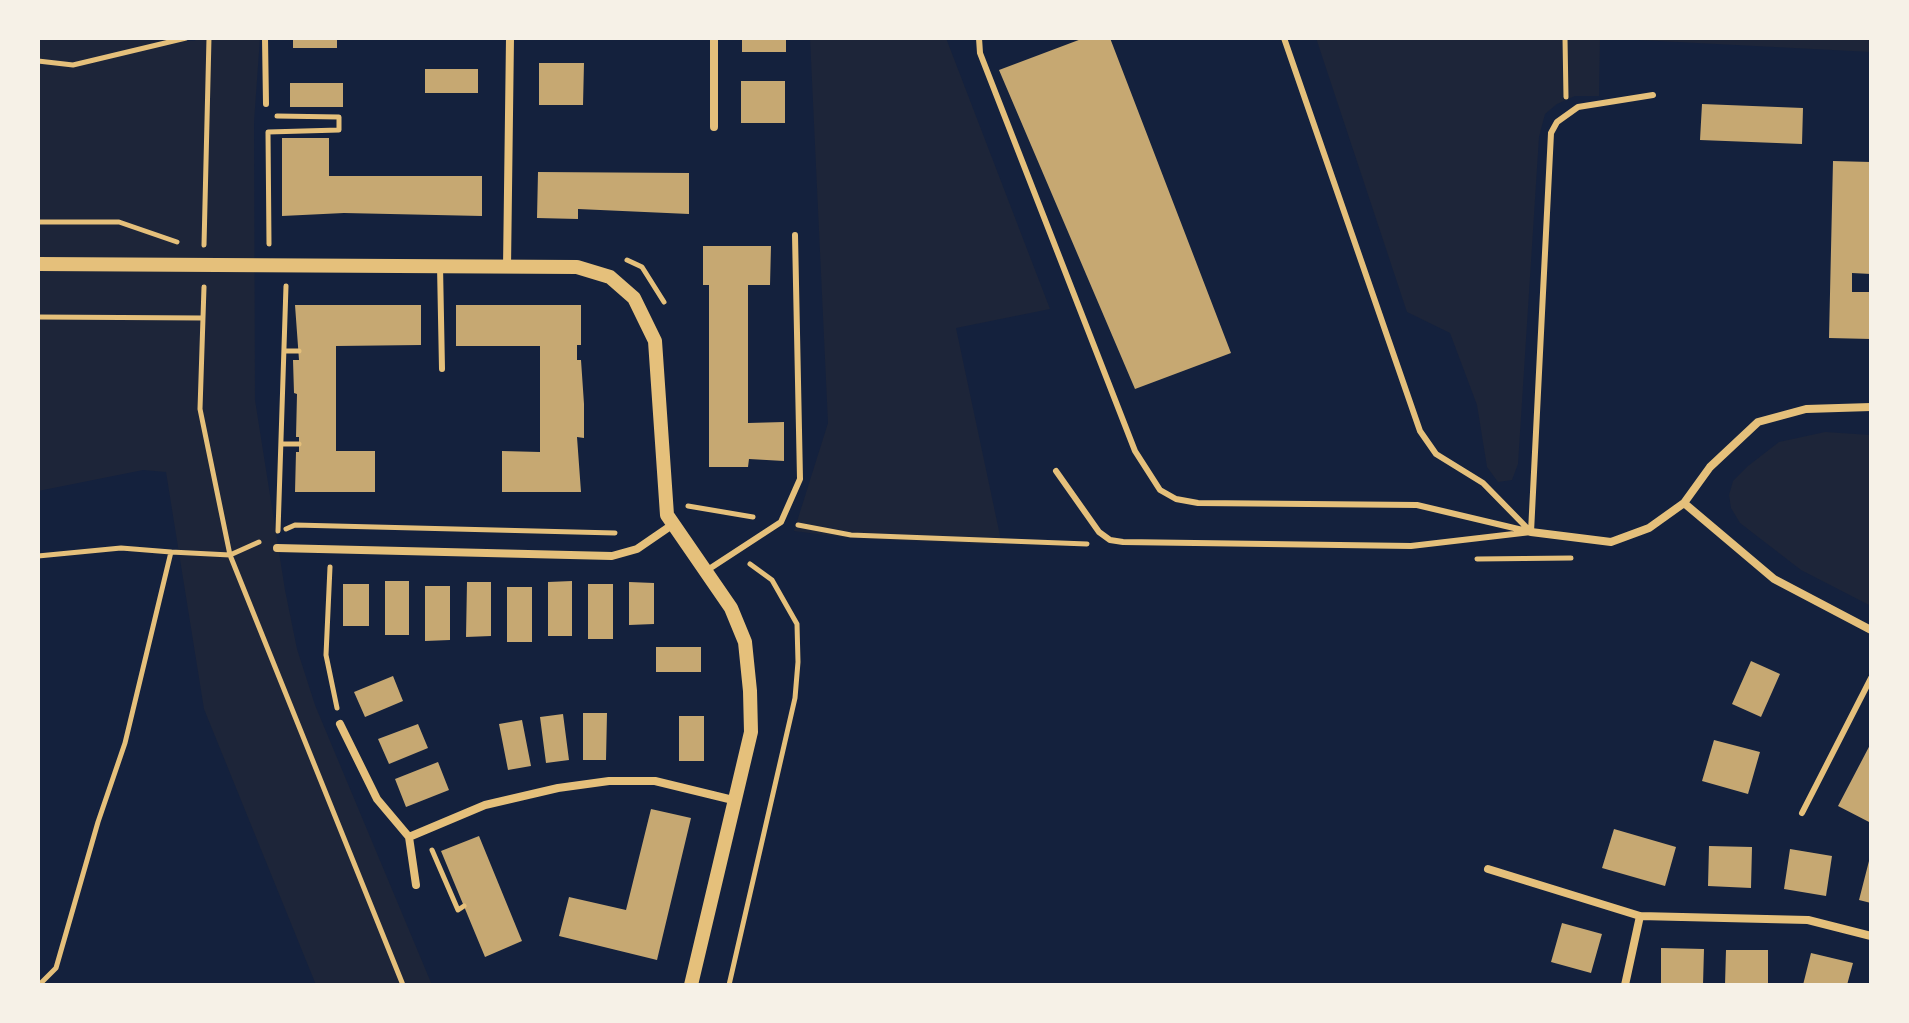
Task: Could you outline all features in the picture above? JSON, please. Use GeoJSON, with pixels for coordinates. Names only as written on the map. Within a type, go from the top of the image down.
{"type":"FeatureCollection","features":[{"type":"Feature","properties":{"kind":"street"},"geometry":{"type":"LineString","coordinates":[[507,267],[510,38]]}},
{"type":"Feature","properties":{"kind":"street"},"geometry":{"type":"LineString","coordinates":[[714,38],[714,127]]}},
{"type":"Feature","properties":{"kind":"street"},"geometry":{"type":"LineString","coordinates":[[38,264],[577,267],[610,277],[634,298],[655,341],[669,520],[731,608],[745,642],[751,732],[691,985]]}},
{"type":"Feature","properties":{"kind":"street"},"geometry":{"type":"LineString","coordinates":[[1531,532],[1611,542],[1649,528],[1684,503],[1710,467],[1758,422],[1806,409],[1871,407]]}},
{"type":"Feature","properties":{"kind":"street"},"geometry":{"type":"LineString","coordinates":[[1684,503],[1774,579],[1871,630]]}},
{"type":"Feature","properties":{"kind":"street"},"geometry":{"type":"LineString","coordinates":[[277,548],[612,556],[637,549],[669,520]]}},
{"type":"Feature","properties":{"kind":"street"},"geometry":{"type":"LineString","coordinates":[[340,724],[377,799],[409,837],[416,885]]}},
{"type":"Feature","properties":{"kind":"street"},"geometry":{"type":"LineString","coordinates":[[409,837],[485,805],[558,788],[609,781],[655,781],[733,800]]}},
{"type":"Feature","properties":{"kind":"street"},"geometry":{"type":"LineString","coordinates":[[1488,869],[1640,916],[1808,920],[1871,936]]}},
{"type":"Feature","properties":{"kind":"street"},"geometry":{"type":"LineString","coordinates":[[1625,985],[1640,916]]}},
{"type":"Feature","properties":{"kind":"lane"},"geometry":{"type":"LineString","coordinates":[[265,38],[266,104]]}},
{"type":"Feature","properties":{"kind":"lane"},"geometry":{"type":"LineString","coordinates":[[979,38],[980,53],[1135,451],[1160,490],[1176,499],[1198,503],[1417,505],[1531,532]]}},
{"type":"Feature","properties":{"kind":"lane"},"geometry":{"type":"LineString","coordinates":[[1284,38],[1420,431],[1436,454],[1483,483],[1531,532]]}},
{"type":"Feature","properties":{"kind":"lane"},"geometry":{"type":"LineString","coordinates":[[1531,532],[1548,146],[1557,122],[1578,107],[1653,95]]}},
{"type":"Feature","properties":{"kind":"lane"},"geometry":{"type":"LineString","coordinates":[[706,571],[781,522],[800,479],[795,235]]}},
{"type":"Feature","properties":{"kind":"lane"},"geometry":{"type":"LineString","coordinates":[[440,266],[442,369]]}},
{"type":"Feature","properties":{"kind":"lane"},"geometry":{"type":"LineString","coordinates":[[1056,471],[1099,532],[1110,540],[1123,542],[1411,546],[1531,532]]}},
{"type":"Feature","properties":{"kind":"lane"},"geometry":{"type":"LineString","coordinates":[[1802,813],[1871,678]]}},
{"type":"Feature","properties":{"kind":"path"},"geometry":{"type":"LineString","coordinates":[[38,61],[73,65],[186,38]]}},
{"type":"Feature","properties":{"kind":"path"},"geometry":{"type":"LineString","coordinates":[[38,222],[119,222],[204,251],[209,38]]}},
{"type":"Feature","properties":{"kind":"path"},"geometry":{"type":"LineString","coordinates":[[1565,38],[1566,114]]}},
{"type":"Feature","properties":{"kind":"path"},"geometry":{"type":"LineString","coordinates":[[266,104],[266,116],[339,117],[339,130],[268,132],[271,265]]}},
{"type":"Feature","properties":{"kind":"path"},"geometry":{"type":"LineString","coordinates":[[617,254],[642,267],[659,290],[668,313]]}},
{"type":"Feature","properties":{"kind":"path"},"geometry":{"type":"LineString","coordinates":[[278,533],[286,265]]}},
{"type":"Feature","properties":{"kind":"path"},"geometry":{"type":"LineString","coordinates":[[38,317],[203,318],[200,409],[230,555],[403,985]]}},
{"type":"Feature","properties":{"kind":"path"},"geometry":{"type":"LineString","coordinates":[[284,351],[299,351]]}},
{"type":"Feature","properties":{"kind":"path"},"geometry":{"type":"LineString","coordinates":[[281,444],[299,444]]}},
{"type":"Feature","properties":{"kind":"path"},"geometry":{"type":"LineString","coordinates":[[682,492],[694,518]]}},
{"type":"Feature","properties":{"kind":"path"},"geometry":{"type":"LineString","coordinates":[[669,520],[686,506],[851,535]]}},
{"type":"Feature","properties":{"kind":"path"},"geometry":{"type":"LineString","coordinates":[[38,556],[121,548],[230,555],[295,525],[614,534],[627,529]]}},
{"type":"Feature","properties":{"kind":"path"},"geometry":{"type":"LineString","coordinates":[[331,550],[326,655],[340,724]]}},
{"type":"Feature","properties":{"kind":"path"},"geometry":{"type":"LineString","coordinates":[[39,985],[56,968],[98,822],[125,743],[171,552]]}},
{"type":"Feature","properties":{"kind":"path"},"geometry":{"type":"LineString","coordinates":[[729,985],[795,698],[798,662],[797,624],[772,580],[734,554]]}},
{"type":"Feature","properties":{"kind":"path"},"geometry":{"type":"LineString","coordinates":[[424,831],[458,910],[464,906]]}},
{"type":"Feature","properties":{"kind":"shaded area"},"geometry":{"type":"Polygon","coordinates":[[[38,38],[195,41],[196,38],[260,38],[254,122],[255,400],[285,590],[297,649],[315,705],[432,985],[316,985],[204,709],[166,472],[143,470],[38,491],[38,38]]]}},
{"type":"Feature","properties":{"kind":"shaded area"},"geometry":{"type":"Polygon","coordinates":[[[810,38],[946,38],[1050,309],[956,328],[1002,545],[849,538],[794,531],[828,423],[810,38]]]}},
{"type":"Feature","properties":{"kind":"shaded area"},"geometry":{"type":"Polygon","coordinates":[[[1316,38],[1600,38],[1599,96],[1575,96],[1557,104],[1545,114],[1539,137],[1518,464],[1512,480],[1498,482],[1487,467],[1477,405],[1450,333],[1407,312],[1316,38]]]}},
{"type":"Feature","properties":{"kind":"shaded area"},"geometry":{"type":"Polygon","coordinates":[[[1600,38],[1871,38],[1871,52],[1600,38]]]}},
{"type":"Feature","properties":{"kind":"shaded area"},"geometry":{"type":"Polygon","coordinates":[[[1825,432],[1871,435],[1871,606],[1801,570],[1740,523],[1731,508],[1729,495],[1733,481],[1748,466],[1779,442],[1825,432]]]}},
{"type":"Feature","properties":{"kind":"building"},"geometry":{"type":"Polygon","coordinates":[[[293,38],[337,38],[337,48],[293,48],[293,38]]]}},
{"type":"Feature","properties":{"kind":"building"},"geometry":{"type":"Polygon","coordinates":[[[742,38],[786,38],[786,52],[742,52],[742,38]]]}},
{"type":"Feature","properties":{"kind":"building"},"geometry":{"type":"Polygon","coordinates":[[[1084,38],[1110,38],[1231,353],[1135,389],[999,70],[1084,38]]]}},
{"type":"Feature","properties":{"kind":"building"},"geometry":{"type":"Polygon","coordinates":[[[539,63],[584,63],[583,105],[539,105],[539,63]]]}},
{"type":"Feature","properties":{"kind":"building"},"geometry":{"type":"Polygon","coordinates":[[[425,69],[478,69],[478,93],[425,93],[425,69]]]}},
{"type":"Feature","properties":{"kind":"building"},"geometry":{"type":"Polygon","coordinates":[[[741,81],[785,81],[785,123],[741,123],[741,81]]]}},
{"type":"Feature","properties":{"kind":"building"},"geometry":{"type":"Polygon","coordinates":[[[290,83],[343,83],[343,107],[290,107],[290,83]]]}},
{"type":"Feature","properties":{"kind":"building"},"geometry":{"type":"Polygon","coordinates":[[[1702,104],[1803,108],[1802,144],[1700,140],[1702,104]]]}},
{"type":"Feature","properties":{"kind":"building"},"geometry":{"type":"Polygon","coordinates":[[[282,138],[329,138],[329,176],[482,176],[482,216],[344,213],[282,216],[282,138]]]}},
{"type":"Feature","properties":{"kind":"building"},"geometry":{"type":"Polygon","coordinates":[[[1833,161],[1871,162],[1871,274],[1852,273],[1852,292],[1871,292],[1871,339],[1829,338],[1833,161]]]}},
{"type":"Feature","properties":{"kind":"building"},"geometry":{"type":"Polygon","coordinates":[[[538,172],[689,173],[689,214],[578,209],[578,219],[537,218],[538,172]]]}},
{"type":"Feature","properties":{"kind":"building"},"geometry":{"type":"Polygon","coordinates":[[[703,246],[771,246],[770,285],[748,285],[748,423],[784,422],[784,461],[749,459],[748,467],[709,467],[709,285],[703,285],[703,246]]]}},
{"type":"Feature","properties":{"kind":"building"},"geometry":{"type":"Polygon","coordinates":[[[295,305],[421,305],[421,345],[336,346],[336,451],[375,451],[375,492],[295,492],[299,437],[296,437],[297,394],[294,393],[293,360],[299,360],[295,305]]]}},
{"type":"Feature","properties":{"kind":"building"},"geometry":{"type":"Polygon","coordinates":[[[456,305],[581,305],[581,345],[577,345],[577,360],[581,360],[584,438],[577,437],[581,492],[502,492],[502,451],[540,452],[540,346],[456,346],[456,305]]]}},
{"type":"Feature","properties":{"kind":"building"},"geometry":{"type":"Polygon","coordinates":[[[385,581],[409,581],[409,635],[385,635],[385,581]]]}},
{"type":"Feature","properties":{"kind":"building"},"geometry":{"type":"Polygon","coordinates":[[[572,581],[572,636],[548,636],[548,582],[572,581]]]}},
{"type":"Feature","properties":{"kind":"building"},"geometry":{"type":"Polygon","coordinates":[[[467,582],[491,582],[491,636],[466,637],[467,582]]]}},
{"type":"Feature","properties":{"kind":"building"},"geometry":{"type":"Polygon","coordinates":[[[629,582],[654,583],[654,624],[629,625],[629,582]]]}},
{"type":"Feature","properties":{"kind":"building"},"geometry":{"type":"Polygon","coordinates":[[[343,584],[369,584],[369,626],[343,626],[343,584]]]}},
{"type":"Feature","properties":{"kind":"building"},"geometry":{"type":"Polygon","coordinates":[[[588,584],[613,584],[613,639],[588,639],[588,584]]]}},
{"type":"Feature","properties":{"kind":"building"},"geometry":{"type":"Polygon","coordinates":[[[425,586],[450,586],[450,640],[425,641],[425,586]]]}},
{"type":"Feature","properties":{"kind":"building"},"geometry":{"type":"Polygon","coordinates":[[[507,587],[532,587],[532,642],[507,642],[507,587]]]}},
{"type":"Feature","properties":{"kind":"building"},"geometry":{"type":"Polygon","coordinates":[[[656,647],[701,647],[701,672],[656,672],[656,647]]]}},
{"type":"Feature","properties":{"kind":"building"},"geometry":{"type":"Polygon","coordinates":[[[1751,661],[1780,674],[1761,717],[1732,704],[1751,661]]]}},
{"type":"Feature","properties":{"kind":"building"},"geometry":{"type":"Polygon","coordinates":[[[393,676],[403,701],[365,717],[354,692],[393,676]]]}},
{"type":"Feature","properties":{"kind":"building"},"geometry":{"type":"Polygon","coordinates":[[[583,713],[607,713],[606,760],[583,760],[583,713]]]}},
{"type":"Feature","properties":{"kind":"building"},"geometry":{"type":"Polygon","coordinates":[[[563,714],[569,760],[546,763],[540,717],[563,714]]]}},
{"type":"Feature","properties":{"kind":"building"},"geometry":{"type":"Polygon","coordinates":[[[679,716],[704,716],[704,761],[679,761],[679,716]]]}},
{"type":"Feature","properties":{"kind":"building"},"geometry":{"type":"Polygon","coordinates":[[[522,720],[531,766],[508,770],[499,724],[522,720]]]}},
{"type":"Feature","properties":{"kind":"building"},"geometry":{"type":"Polygon","coordinates":[[[418,724],[428,748],[389,764],[378,739],[418,724]]]}},
{"type":"Feature","properties":{"kind":"building"},"geometry":{"type":"Polygon","coordinates":[[[1714,740],[1760,752],[1748,794],[1702,781],[1714,740]]]}},
{"type":"Feature","properties":{"kind":"building"},"geometry":{"type":"Polygon","coordinates":[[[1871,743],[1871,823],[1838,806],[1871,743]]]}},
{"type":"Feature","properties":{"kind":"building"},"geometry":{"type":"Polygon","coordinates":[[[438,762],[449,790],[406,807],[395,779],[438,762]]]}},
{"type":"Feature","properties":{"kind":"building"},"geometry":{"type":"Polygon","coordinates":[[[651,809],[691,818],[657,960],[559,936],[569,897],[626,910],[651,809]]]}},
{"type":"Feature","properties":{"kind":"building"},"geometry":{"type":"Polygon","coordinates":[[[1614,829],[1676,847],[1665,886],[1602,868],[1614,829]]]}},
{"type":"Feature","properties":{"kind":"building"},"geometry":{"type":"Polygon","coordinates":[[[479,836],[522,941],[485,957],[441,851],[479,836]]]}},
{"type":"Feature","properties":{"kind":"building"},"geometry":{"type":"Polygon","coordinates":[[[1709,846],[1752,847],[1751,888],[1708,886],[1709,846]]]}},
{"type":"Feature","properties":{"kind":"building"},"geometry":{"type":"Polygon","coordinates":[[[1790,849],[1832,856],[1826,896],[1784,889],[1790,849]]]}},
{"type":"Feature","properties":{"kind":"building"},"geometry":{"type":"Polygon","coordinates":[[[1871,862],[1871,903],[1859,900],[1871,862]]]}},
{"type":"Feature","properties":{"kind":"building"},"geometry":{"type":"Polygon","coordinates":[[[1562,923],[1602,934],[1591,973],[1551,962],[1562,923]]]}},
{"type":"Feature","properties":{"kind":"building"},"geometry":{"type":"Polygon","coordinates":[[[1661,948],[1704,949],[1703,985],[1661,985],[1661,948]]]}},
{"type":"Feature","properties":{"kind":"building"},"geometry":{"type":"Polygon","coordinates":[[[1726,950],[1768,950],[1768,985],[1725,985],[1726,950]]]}},
{"type":"Feature","properties":{"kind":"building"},"geometry":{"type":"Polygon","coordinates":[[[1811,953],[1853,963],[1847,985],[1803,985],[1811,953]]]}}]}
